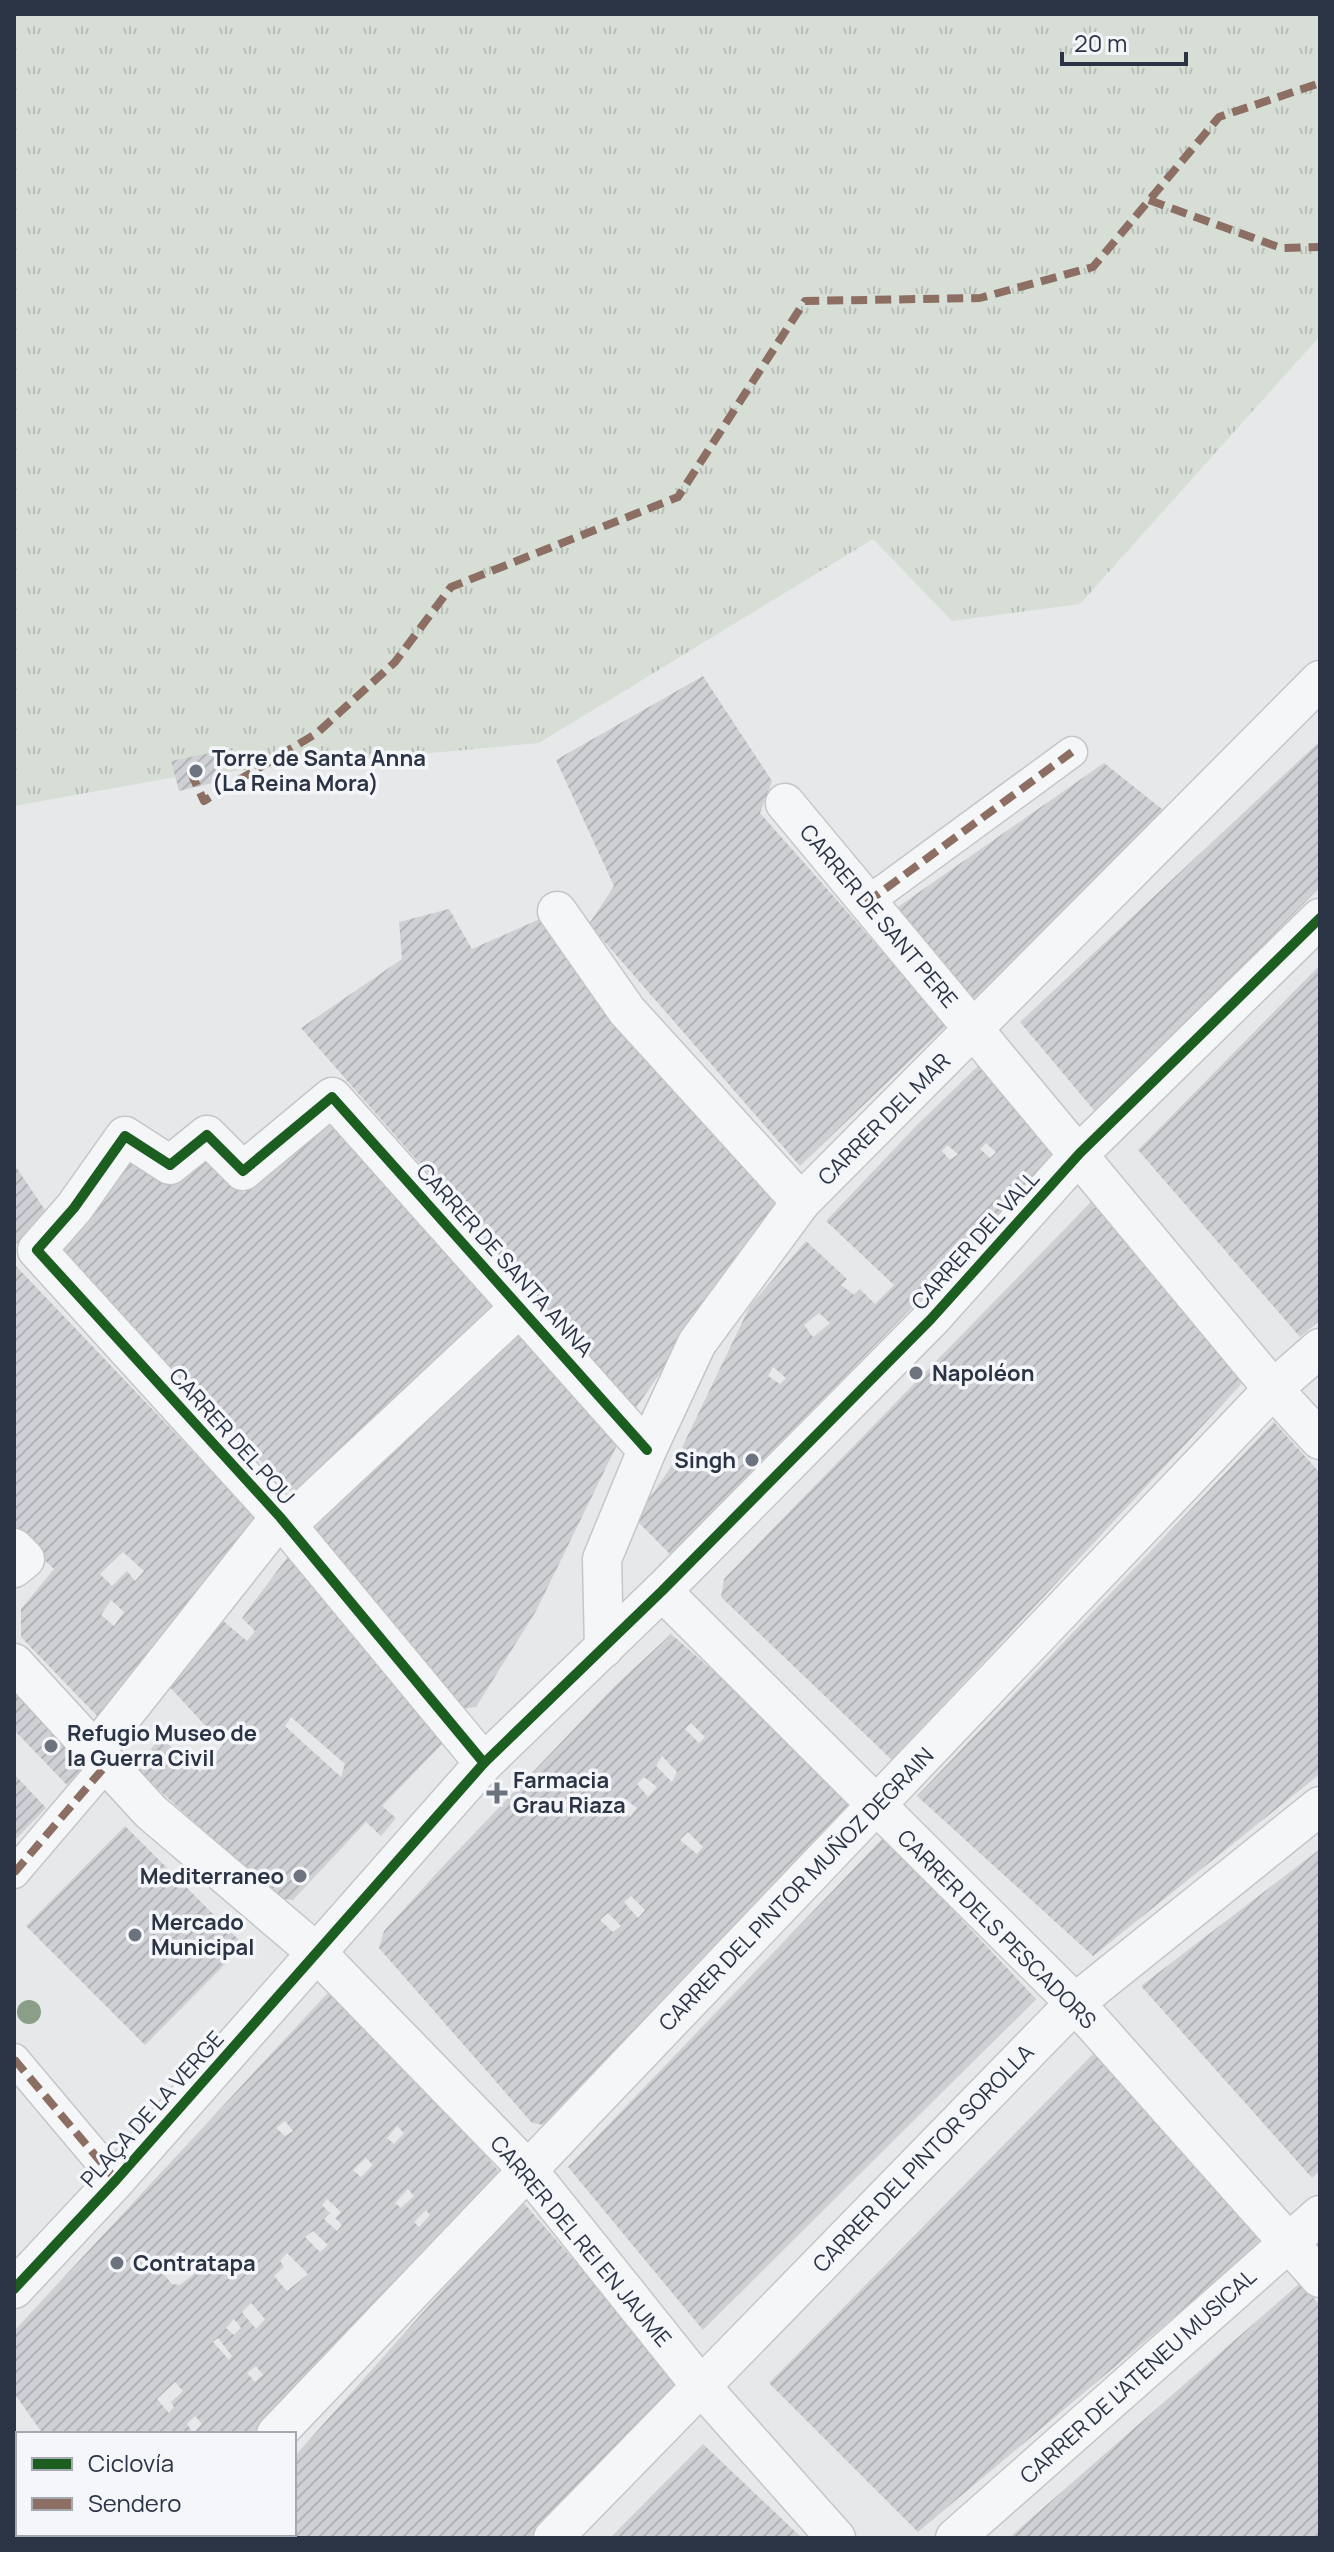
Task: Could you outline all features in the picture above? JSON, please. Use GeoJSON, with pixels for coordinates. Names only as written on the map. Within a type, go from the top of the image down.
{"type":"FeatureCollection","features":[{"type":"Feature","properties":{"kind":"street","name":"CARRER DEL MAR"},"geometry":{"type":"LineString","coordinates":[[604,1648],[602,1559],[647,1450],[697,1343],[801,1202],[1320,680]]}},
{"type":"Feature","properties":{"kind":"street"},"geometry":{"type":"LineString","coordinates":[[866,903],[1072,752]]}},
{"type":"Feature","properties":{"kind":"street","name":"CARRER DE SANT PERE"},"geometry":{"type":"LineString","coordinates":[[785,803],[866,903],[1080,1153],[1273,1389],[1320,1440]]}},
{"type":"Feature","properties":{"kind":"street"},"geometry":{"type":"LineString","coordinates":[[557,911],[627,1011],[801,1202]]}},
{"type":"Feature","properties":{"kind":"street","name":"CARRER DEL VALL"},"geometry":{"type":"LineString","coordinates":[[484,1763],[662,1591],[931,1319],[1080,1153],[1320,918]]}},
{"type":"Feature","properties":{"kind":"street","name":"CARRER DE SANTA ANNA"},"geometry":{"type":"LineString","coordinates":[[125,1136],[170,1165],[207,1135],[243,1171],[332,1097],[647,1450]]}},
{"type":"Feature","properties":{"kind":"street","name":"CARRER DEL POU"},"geometry":{"type":"LineString","coordinates":[[125,1136],[74,1208],[37,1250],[282,1522],[484,1763]]}},
{"type":"Feature","properties":{"kind":"street"},"geometry":{"type":"LineString","coordinates":[[14,1873],[282,1522],[521,1306]]}},
{"type":"Feature","properties":{"kind":"street","name":"CARRER DEL PINTOR MUÑOZ DEGRAIN"},"geometry":{"type":"LineString","coordinates":[[278,2432],[1273,1389],[1320,1348]]}},
{"type":"Feature","properties":{"kind":"street","name":"CARRER DELS PESCADORS"},"geometry":{"type":"LineString","coordinates":[[662,1591],[874,1806],[1075,2003],[1320,2278]]}},
{"type":"Feature","properties":{"kind":"street"},"geometry":{"type":"LineString","coordinates":[[14,1663],[151,1812],[317,1953]]}},
{"type":"Feature","properties":{"kind":"street","name":"PLAÇA DE LA VERGE"},"geometry":{"type":"LineString","coordinates":[[14,2289],[116,2180],[484,1763]]}},
{"type":"Feature","properties":{"kind":"street","name":"CARRER DEL PINTOR SOROLLA"},"geometry":{"type":"LineString","coordinates":[[553,2538],[1075,2003],[1320,1806]]}},
{"type":"Feature","properties":{"kind":"street","name":"CARRER DEL REI EN JAUME"},"geometry":{"type":"LineString","coordinates":[[317,1953],[528,2170],[700,2385],[836,2538]]}},
{"type":"Feature","properties":{"kind":"street"},"geometry":{"type":"LineString","coordinates":[[14,2059],[116,2180]]}},
{"type":"Feature","properties":{"kind":"street","name":"CARRER DE L'ATENEU MUSICAL"},"geometry":{"type":"LineString","coordinates":[[955,2538],[1320,2215]]}},
{"type":"Feature","properties":{"kind":"green space"},"geometry":{"type":"Polygon","coordinates":[[[14,14],[1320,14],[1320,336],[1080,604],[952,621],[873,539],[539,743],[181,776],[14,806],[14,14]]]}},
{"type":"Feature","properties":{"kind":"building"},"geometry":{"type":"Polygon","coordinates":[[[703,676],[772,781],[760,813],[947,1025],[800,1166],[589,924],[614,886],[556,760],[703,676]]]}},
{"type":"Feature","properties":{"kind":"building"},"geometry":{"type":"Polygon","coordinates":[[[1320,741],[1320,887],[1098,1115],[1020,1022],[1320,741]]]}},
{"type":"Feature","properties":{"kind":"building","name":"Torre de Santa Anna (La Reina Mora)"},"geometry":{"type":"Polygon","coordinates":[[[215,752],[221,781],[179,791],[171,761],[215,752]]]}},
{"type":"Feature","properties":{"kind":"building"},"geometry":{"type":"Polygon","coordinates":[[[1104,763],[1167,813],[974,999],[895,909],[1104,763]]]}},
{"type":"Feature","properties":{"kind":"building"},"geometry":{"type":"Polygon","coordinates":[[[449,909],[472,949],[540,919],[782,1200],[635,1409],[301,1028],[402,959],[399,922],[449,909]]]}},
{"type":"Feature","properties":{"kind":"building"},"geometry":{"type":"Polygon","coordinates":[[[1320,965],[1320,1320],[1300,1337],[1138,1150],[1320,965]]]}},
{"type":"Feature","properties":{"kind":"building"},"geometry":{"type":"Polygon","coordinates":[[[982,1062],[1064,1151],[671,1555],[635,1519],[677,1458],[750,1306],[806,1241],[847,1279],[841,1285],[854,1295],[860,1289],[875,1304],[894,1285],[826,1221],[982,1062]],[[986,1143],[980,1149],[990,1158],[996,1152],[986,1143]],[[947,1145],[942,1151],[950,1160],[958,1154],[947,1145]],[[819,1313],[804,1325],[813,1337],[830,1323],[819,1313]],[[773,1367],[768,1376],[780,1384],[786,1378],[773,1367]]]}},
{"type":"Feature","properties":{"kind":"building"},"geometry":{"type":"Polygon","coordinates":[[[331,1115],[499,1299],[293,1494],[55,1251],[126,1159],[171,1184],[201,1157],[244,1193],[331,1115]]]}},
{"type":"Feature","properties":{"kind":"building"},"geometry":{"type":"Polygon","coordinates":[[[14,1164],[47,1213],[14,1246],[14,1164]]]}},
{"type":"Feature","properties":{"kind":"building"},"geometry":{"type":"Polygon","coordinates":[[[1094,1199],[1246,1379],[892,1760],[721,1597],[724,1579],[1094,1199]]]}},
{"type":"Feature","properties":{"kind":"building"},"geometry":{"type":"Polygon","coordinates":[[[14,1264],[256,1518],[100,1719],[21,1637],[21,1609],[54,1569],[14,1532],[14,1264]],[[123,1552],[100,1574],[112,1586],[127,1571],[135,1581],[144,1571],[123,1552]],[[111,1600],[101,1615],[114,1626],[124,1612],[111,1600]]]}},
{"type":"Feature","properties":{"kind":"building"},"geometry":{"type":"Polygon","coordinates":[[[509,1317],[619,1441],[536,1611],[476,1707],[460,1709],[313,1530],[509,1317]]]}},
{"type":"Feature","properties":{"kind":"building"},"geometry":{"type":"Polygon","coordinates":[[[1274,1422],[1320,1473],[1320,1774],[1093,1956],[917,1796],[1274,1422]]]}},
{"type":"Feature","properties":{"kind":"building"},"geometry":{"type":"Polygon","coordinates":[[[289,1555],[444,1742],[382,1806],[396,1818],[381,1836],[366,1822],[293,1900],[278,1899],[136,1769],[160,1737],[200,1772],[223,1745],[167,1684],[216,1615],[247,1641],[255,1631],[242,1618],[289,1555]],[[291,1717],[285,1726],[341,1777],[345,1764],[291,1717]]]}},
{"type":"Feature","properties":{"kind":"building"},"geometry":{"type":"Polygon","coordinates":[[[671,1634],[858,1798],[728,1947],[698,1962],[545,2125],[532,2123],[379,1948],[384,1931],[613,1688],[671,1634]],[[691,1723],[685,1729],[699,1743],[705,1737],[691,1723]],[[662,1756],[656,1766],[672,1782],[677,1772],[662,1756]],[[644,1777],[637,1784],[648,1797],[657,1787],[644,1777]],[[625,1799],[618,1805],[630,1817],[637,1808],[625,1799]],[[688,1832],[680,1840],[697,1854],[703,1847],[688,1832]],[[631,1896],[624,1902],[638,1918],[645,1910],[631,1896]],[[608,1913],[600,1920],[613,1932],[621,1926],[608,1913]]]}},
{"type":"Feature","properties":{"kind":"building","name":"Refugio Museo de la Guerra Civil"},"geometry":{"type":"Polygon","coordinates":[[[14,1681],[88,1763],[67,1785],[14,1730],[14,1681]]]}},
{"type":"Feature","properties":{"kind":"building"},"geometry":{"type":"Polygon","coordinates":[[[14,1774],[46,1808],[14,1841],[14,1774]]]}},
{"type":"Feature","properties":{"kind":"building","name":"Mercado Municipal"},"geometry":{"type":"Polygon","coordinates":[[[125,1826],[244,1945],[145,2045],[26,1926],[125,1826]]]}},
{"type":"Feature","properties":{"kind":"building"},"geometry":{"type":"Polygon","coordinates":[[[884,1837],[1036,1999],[703,2330],[568,2167],[884,1837]]]}},
{"type":"Feature","properties":{"kind":"building"},"geometry":{"type":"Polygon","coordinates":[[[1320,1849],[1320,2171],[1312,2178],[1141,1986],[1320,1849]]]}},
{"type":"Feature","properties":{"kind":"building"},"geometry":{"type":"Polygon","coordinates":[[[336,1984],[503,2176],[266,2432],[194,2432],[202,2424],[195,2416],[187,2424],[192,2432],[42,2432],[14,2393],[14,2331],[336,1984]],[[285,2121],[276,2128],[285,2136],[293,2131],[285,2121]],[[397,2126],[387,2138],[394,2144],[404,2133],[397,2126]],[[366,2158],[353,2170],[361,2177],[373,2165],[366,2158]],[[408,2189],[395,2203],[401,2208],[414,2196],[408,2189]],[[327,2199],[322,2205],[330,2213],[324,2219],[337,2231],[342,2225],[335,2218],[341,2212],[327,2199]],[[426,2210],[414,2222],[419,2227],[430,2215],[426,2210]],[[313,2231],[305,2237],[320,2252],[328,2245],[313,2231]],[[287,2253],[280,2261],[284,2267],[274,2276],[287,2291],[308,2274],[287,2253]],[[178,2256],[161,2271],[172,2284],[180,2285],[194,2274],[178,2256]],[[251,2303],[242,2312],[256,2329],[265,2319],[251,2303]],[[234,2319],[226,2328],[234,2335],[241,2328],[234,2319]],[[218,2338],[213,2342],[229,2360],[232,2356],[218,2338]],[[256,2366],[247,2373],[255,2382],[263,2375],[256,2366]],[[175,2382],[157,2399],[169,2413],[174,2407],[171,2402],[183,2391],[175,2382]]]}},
{"type":"Feature","properties":{"kind":"building"},"geometry":{"type":"Polygon","coordinates":[[[1094,2053],[1267,2239],[918,2532],[769,2383],[1094,2053]]]}},
{"type":"Feature","properties":{"kind":"building"},"geometry":{"type":"Polygon","coordinates":[[[522,2201],[682,2384],[530,2538],[222,2538],[296,2536],[296,2455],[522,2201]]]}},
{"type":"Feature","properties":{"kind":"building"},"geometry":{"type":"Polygon","coordinates":[[[1300,2283],[1320,2305],[1320,2538],[1009,2538],[1300,2283]]]}},
{"type":"Feature","properties":{"kind":"building"},"geometry":{"type":"Polygon","coordinates":[[[703,2444],[802,2538],[610,2538],[703,2444]]]}},
{"type":"Feature","properties":{"kind":"building"},"geometry":{"type":"Polygon","coordinates":[[[116,2536],[169,2536],[167,2538],[116,2536]]]}},
{"type":"Feature","properties":{"kind":"marked path"},"geometry":{"type":"LineString","coordinates":[[190,771],[204,801],[317,733],[395,662],[451,587],[678,497],[805,301],[980,298],[1093,267],[1219,117],[1320,83]]}},
{"type":"Feature","properties":{"kind":"marked path"},"geometry":{"type":"LineString","coordinates":[[1149,200],[1281,248],[1320,247]]}},
{"type":"Feature","properties":{"kind":"marked path"},"geometry":{"type":"LineString","coordinates":[[866,903],[1072,752]]}},
{"type":"Feature","properties":{"kind":"marked path"},"geometry":{"type":"LineString","coordinates":[[14,1873],[107,1764]]}},
{"type":"Feature","properties":{"kind":"marked path"},"geometry":{"type":"LineString","coordinates":[[14,2059],[116,2180]]}},
{"type":"Feature","properties":{"kind":"cycle path"},"geometry":{"type":"LineString","coordinates":[[14,2289],[116,2180],[484,1763],[662,1591],[931,1319],[1080,1153],[1320,918]]}},
{"type":"Feature","properties":{"kind":"cycle path"},"geometry":{"type":"LineString","coordinates":[[484,1763],[280,1517],[37,1250],[74,1208],[125,1136],[170,1165],[207,1135],[243,1171],[332,1097],[647,1450]]}},
{"type":"Feature","properties":{"kind":"place","name":"Torre de Santa Anna (La Reina Mora)"},"geometry":{"type":"Point","coordinates":[196,771]}},
{"type":"Feature","properties":{"kind":"place","name":"Napoléon"},"geometry":{"type":"Point","coordinates":[916,1373]}},
{"type":"Feature","properties":{"kind":"place","name":"Singh"},"geometry":{"type":"Point","coordinates":[752,1460]}},
{"type":"Feature","properties":{"kind":"place","name":"Refugio Museo de la Guerra Civil"},"geometry":{"type":"Point","coordinates":[51,1746]}},
{"type":"Feature","properties":{"kind":"place","name":"Farmacia Grau Riaza"},"geometry":{"type":"Point","coordinates":[497,1793]}},
{"type":"Feature","properties":{"kind":"place","name":"Mediterraneo"},"geometry":{"type":"Point","coordinates":[300,1876]}},
{"type":"Feature","properties":{"kind":"place","name":"Mercado Municipal"},"geometry":{"type":"Point","coordinates":[135,1935]}},
{"type":"Feature","properties":{"kind":"place","name":"Contratapa"},"geometry":{"type":"Point","coordinates":[117,2263]}}]}
